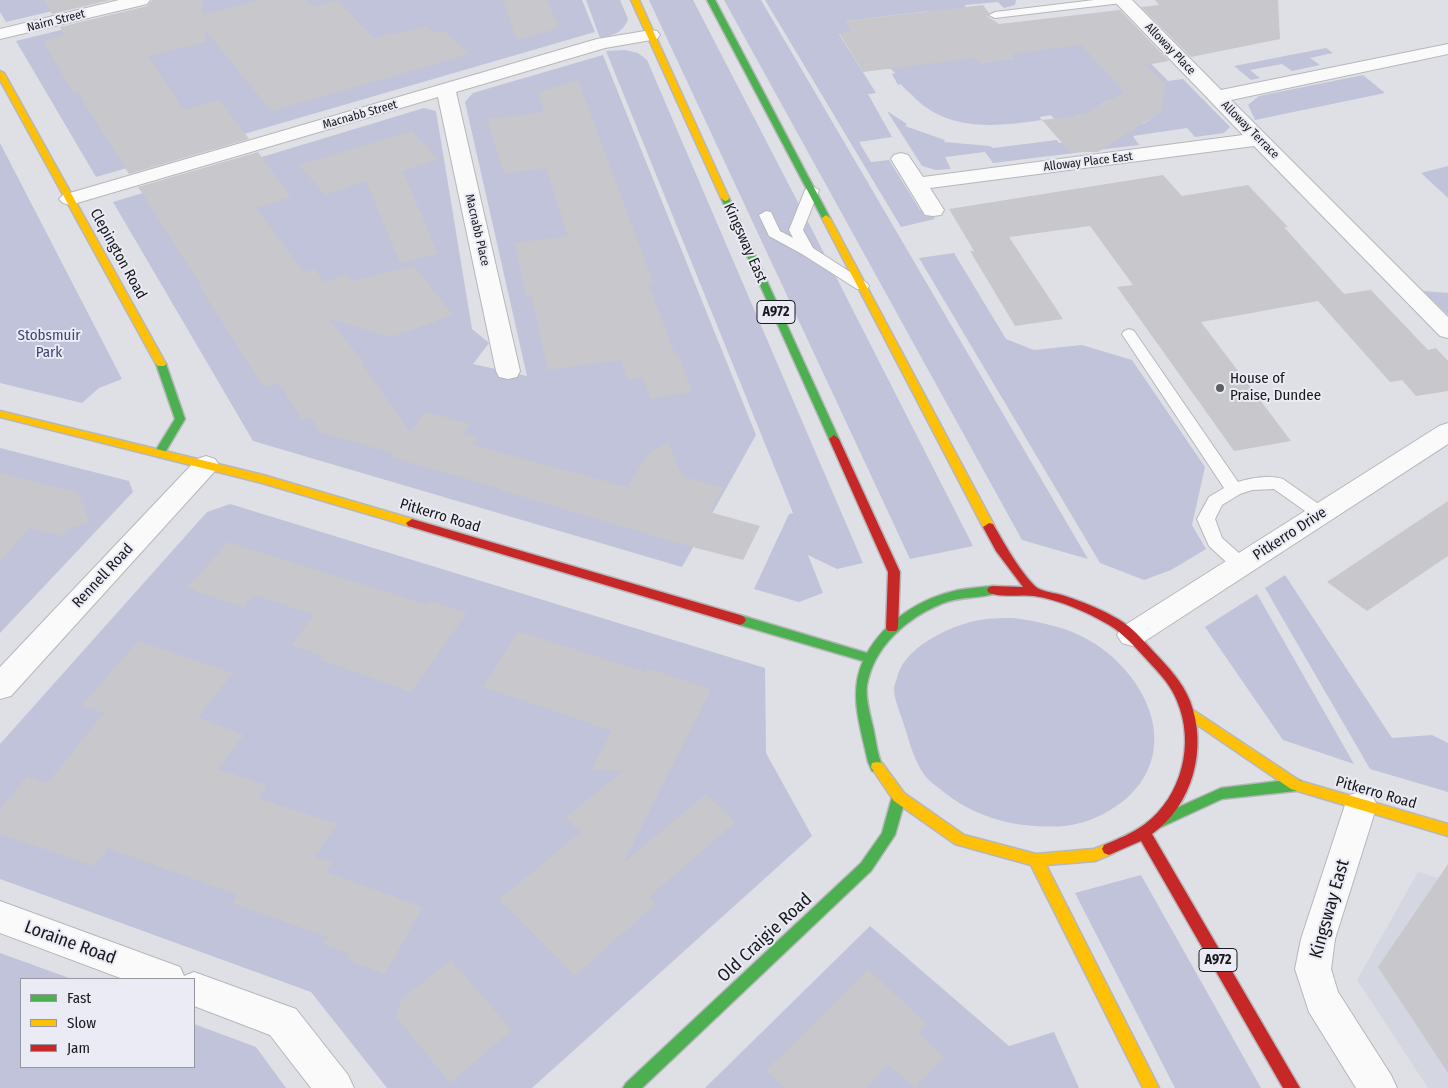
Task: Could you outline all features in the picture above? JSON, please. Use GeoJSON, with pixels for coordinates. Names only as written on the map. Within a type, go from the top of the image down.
{"type":"FeatureCollection","features":[{"type":"Feature","properties":{"kind":"main road","name":"Kingsway East"},"geometry":{"type":"LineString","coordinates":[[635,0],[894,572],[892,628]]}},
{"type":"Feature","properties":{"kind":"main road"},"geometry":{"type":"LineString","coordinates":[[711,0],[1000,548],[1034,592]]}},
{"type":"Feature","properties":{"kind":"main road","name":"Clepington Road"},"geometry":{"type":"LineString","coordinates":[[0,73],[164,370],[180,419],[159,453]]}},
{"type":"Feature","properties":{"kind":"main road","name":"Pitkerro Road"},"geometry":{"type":"LineString","coordinates":[[0,414],[263,479],[868,658]]}},
{"type":"Feature","properties":{"kind":"main road"},"geometry":{"type":"LineString","coordinates":[[993,590],[1034,592],[1053,596],[1107,618],[1132,635],[1174,683],[1187,712],[1191,731],[1190,761],[1180,793],[1157,823],[1144,833],[1095,855],[1036,860],[960,840],[899,797],[874,762],[860,688],[868,658],[892,628],[920,608],[955,595],[993,590]]}},
{"type":"Feature","properties":{"kind":"main road","name":"Pitkerro Road"},"geometry":{"type":"LineString","coordinates":[[1187,712],[1296,785],[1448,830]]}},
{"type":"Feature","properties":{"kind":"main road","name":"Pitkerro Road"},"geometry":{"type":"LineString","coordinates":[[1157,823],[1221,794],[1296,785]]}},
{"type":"Feature","properties":{"kind":"main road","name":"Old Craigie Road"},"geometry":{"type":"LineString","coordinates":[[631,1088],[866,867],[888,835],[899,797]]}},
{"type":"Feature","properties":{"kind":"main road","name":"A972"},"geometry":{"type":"LineString","coordinates":[[1144,833],[1292,1088]]}},
{"type":"Feature","properties":{"kind":"main road"},"geometry":{"type":"LineString","coordinates":[[1036,860],[1151,1088]]}},
{"type":"Feature","properties":{"kind":"street","name":"Nairn Street"},"geometry":{"type":"LineString","coordinates":[[0,34],[140,0]]}},
{"type":"Feature","properties":{"kind":"street","name":"Alloway Place"},"geometry":{"type":"LineString","coordinates":[[1122,0],[1217,97]]}},
{"type":"Feature","properties":{"kind":"street","name":"Macnabb Street"},"geometry":{"type":"LineString","coordinates":[[70,199],[603,43],[651,35]]}},
{"type":"Feature","properties":{"kind":"street","name":"Alloway Terrace"},"geometry":{"type":"LineString","coordinates":[[1217,97],[1448,49]]}},
{"type":"Feature","properties":{"kind":"street","name":"Macnabb Place"},"geometry":{"type":"LineString","coordinates":[[446,90],[508,370]]}},
{"type":"Feature","properties":{"kind":"street","name":"Alloway Terrace"},"geometry":{"type":"LineString","coordinates":[[1217,97],[1448,332]]}},
{"type":"Feature","properties":{"kind":"street","name":"Alloway Place East"},"geometry":{"type":"LineString","coordinates":[[916,184],[1259,140]]}},
{"type":"Feature","properties":{"kind":"street"},"geometry":{"type":"LineString","coordinates":[[901,158],[933,210]]}},
{"type":"Feature","properties":{"kind":"street","name":"Pitkerro Drive"},"geometry":{"type":"LineString","coordinates":[[1132,635],[1448,432]]}},
{"type":"Feature","properties":{"kind":"street","name":"Rennell Road"},"geometry":{"type":"LineString","coordinates":[[0,687],[206,464]]}},
{"type":"Feature","properties":{"kind":"street","name":"Kingsway East"},"geometry":{"type":"LineString","coordinates":[[1361,805],[1318,939],[1313,969],[1322,1000],[1378,1088]]}},
{"type":"Feature","properties":{"kind":"street","name":"Loraine Road"},"geometry":{"type":"LineString","coordinates":[[0,917],[164,978]]}},
{"type":"Feature","properties":{"kind":"street"},"geometry":{"type":"LineString","coordinates":[[195,989],[283,1022],[335,1088]]}},
{"type":"Feature","properties":{"kind":"lane"},"geometry":{"type":"LineString","coordinates":[[995,15],[1122,0]]}},
{"type":"Feature","properties":{"kind":"lane"},"geometry":{"type":"LineString","coordinates":[[807,251],[796,230],[812,190]]}},
{"type":"Feature","properties":{"kind":"lane"},"geometry":{"type":"LineString","coordinates":[[766,215],[774,233],[807,251],[862,286]]}},
{"type":"Feature","properties":{"kind":"lane"},"geometry":{"type":"LineString","coordinates":[[1129,334],[1234,490]]}},
{"type":"Feature","properties":{"kind":"lane"},"geometry":{"type":"LineString","coordinates":[[1242,566],[1215,542],[1206,519],[1215,501],[1234,490],[1251,484],[1277,483],[1321,514]]}},
{"type":"Feature","properties":{"kind":"shaded area"},"geometry":{"type":"Polygon","coordinates":[[[1418,872],[1448,881],[1448,1088],[1428,1088],[1357,980],[1418,872]]]}},
{"type":"Feature","properties":{"kind":"green space"},"geometry":{"type":"Polygon","coordinates":[[[0,0],[99,0],[6,22],[0,12],[0,0]]]}},
{"type":"Feature","properties":{"kind":"green space"},"geometry":{"type":"Polygon","coordinates":[[[183,0],[582,0],[595,32],[96,177],[16,41],[183,0]]]}},
{"type":"Feature","properties":{"kind":"green space"},"geometry":{"type":"Polygon","coordinates":[[[586,0],[620,0],[628,19],[626,24],[614,34],[600,38],[586,0]]]}},
{"type":"Feature","properties":{"kind":"green space"},"geometry":{"type":"Polygon","coordinates":[[[649,0],[693,0],[973,546],[910,559],[649,0]]]}},
{"type":"Feature","properties":{"kind":"green space"},"geometry":{"type":"Polygon","coordinates":[[[724,0],[761,0],[1088,559],[1022,540],[724,0]]]}},
{"type":"Feature","properties":{"kind":"green space"},"geometry":{"type":"Polygon","coordinates":[[[765,0],[1016,0],[1015,5],[1004,8],[998,2],[965,5],[974,55],[980,63],[1014,58],[1011,54],[1117,29],[1168,81],[1183,79],[1230,127],[1224,133],[1195,137],[1187,128],[1133,136],[1139,145],[993,163],[985,152],[945,157],[951,169],[936,170],[922,166],[887,111],[907,124],[905,126],[945,140],[944,142],[990,146],[993,148],[1057,140],[1059,143],[1070,142],[1138,122],[1143,124],[1149,120],[1127,88],[1124,97],[1114,102],[1109,100],[1100,105],[1096,113],[1054,119],[1051,115],[1039,117],[1042,120],[990,125],[972,124],[940,116],[925,107],[901,84],[898,85],[892,74],[895,73],[888,69],[882,59],[936,21],[929,11],[846,21],[852,32],[839,34],[876,93],[868,94],[892,137],[859,142],[871,162],[889,160],[920,210],[929,209],[935,219],[901,227],[765,0]]]}},
{"type":"Feature","properties":{"kind":"green space"},"geometry":{"type":"Polygon","coordinates":[[[1326,48],[1333,53],[1310,58],[1320,65],[1292,71],[1282,64],[1250,70],[1260,78],[1251,80],[1234,66],[1326,48]]]}},
{"type":"Feature","properties":{"kind":"green space"},"geometry":{"type":"Polygon","coordinates":[[[625,50],[638,53],[647,60],[863,563],[837,569],[808,555],[823,593],[799,602],[754,589],[789,514],[793,513],[606,51],[625,50]]]}},
{"type":"Feature","properties":{"kind":"green space"},"geometry":{"type":"Polygon","coordinates":[[[603,55],[756,435],[682,567],[253,441],[113,202],[424,108],[436,111],[472,329],[489,343],[473,364],[527,376],[465,102],[473,93],[603,55]]]}},
{"type":"Feature","properties":{"kind":"green space"},"geometry":{"type":"Polygon","coordinates":[[[1363,75],[1385,93],[1255,120],[1248,105],[1259,96],[1363,75]]]}},
{"type":"Feature","properties":{"kind":"green space","name":"Stobsmuir Park"},"geometry":{"type":"Polygon","coordinates":[[[0,143],[122,379],[99,388],[82,403],[0,383],[0,143]]]}},
{"type":"Feature","properties":{"kind":"green space"},"geometry":{"type":"Polygon","coordinates":[[[1448,166],[1448,198],[1421,173],[1448,166]]]}},
{"type":"Feature","properties":{"kind":"green space"},"geometry":{"type":"Polygon","coordinates":[[[954,253],[1006,339],[1034,350],[1082,345],[1132,360],[1205,467],[1192,525],[1206,549],[1171,570],[1144,580],[1100,563],[919,258],[954,253]]]}},
{"type":"Feature","properties":{"kind":"green space"},"geometry":{"type":"Polygon","coordinates":[[[1423,291],[1448,293],[1448,315],[1423,291]]]}},
{"type":"Feature","properties":{"kind":"green space"},"geometry":{"type":"Polygon","coordinates":[[[0,448],[129,481],[133,492],[0,633],[0,448]]]}},
{"type":"Feature","properties":{"kind":"green space"},"geometry":{"type":"Polygon","coordinates":[[[230,504],[765,668],[766,753],[812,836],[532,1088],[387,1088],[311,992],[0,879],[0,744],[207,512],[230,504]]]}},
{"type":"Feature","properties":{"kind":"green space"},"geometry":{"type":"Polygon","coordinates":[[[1285,575],[1392,738],[1432,735],[1448,743],[1448,792],[1370,769],[1265,588],[1285,575]]]}},
{"type":"Feature","properties":{"kind":"green space"},"geometry":{"type":"Polygon","coordinates":[[[1257,594],[1354,764],[1283,740],[1205,627],[1257,594]]]}},
{"type":"Feature","properties":{"kind":"green space"},"geometry":{"type":"Polygon","coordinates":[[[1013,618],[1054,626],[1073,632],[1092,642],[1111,656],[1128,673],[1141,692],[1150,713],[1154,734],[1153,756],[1144,777],[1128,797],[1090,820],[1073,825],[1047,827],[1014,824],[983,815],[968,808],[931,782],[918,765],[913,752],[894,693],[898,674],[903,663],[923,644],[948,630],[975,621],[1013,618]]]}},
{"type":"Feature","properties":{"kind":"green space"},"geometry":{"type":"Polygon","coordinates":[[[1141,875],[1261,1088],[1175,1088],[1075,893],[1141,875]]]}},
{"type":"Feature","properties":{"kind":"green space"},"geometry":{"type":"Polygon","coordinates":[[[870,926],[1009,1046],[1054,1032],[1079,1088],[705,1088],[870,926]]]}},
{"type":"Feature","properties":{"kind":"green space"},"geometry":{"type":"Polygon","coordinates":[[[0,953],[69,978],[20,978],[20,1068],[195,1068],[195,1024],[256,1047],[286,1088],[0,1088],[0,953]]]}},
{"type":"Feature","properties":{"kind":"building"},"geometry":{"type":"Polygon","coordinates":[[[44,0],[111,0],[52,14],[44,0]]]}},
{"type":"Feature","properties":{"kind":"building"},"geometry":{"type":"Polygon","coordinates":[[[152,0],[202,0],[203,15],[260,0],[307,0],[313,7],[337,0],[374,38],[427,26],[434,33],[443,30],[470,54],[271,111],[205,30],[206,42],[148,56],[184,110],[220,100],[249,139],[129,174],[83,102],[79,92],[73,93],[43,41],[64,35],[60,27],[147,6],[152,0]]]}},
{"type":"Feature","properties":{"kind":"building"},"geometry":{"type":"Polygon","coordinates":[[[503,0],[547,0],[559,28],[517,40],[503,0]]]}},
{"type":"Feature","properties":{"kind":"building"},"geometry":{"type":"Polygon","coordinates":[[[1155,0],[1278,0],[1280,39],[1191,57],[1141,7],[1159,5],[1155,0]]]}},
{"type":"Feature","properties":{"kind":"building"},"geometry":{"type":"Polygon","coordinates":[[[983,5],[989,13],[987,16],[999,24],[1120,10],[1169,61],[1146,65],[1166,84],[1161,112],[1098,152],[1070,152],[1042,120],[1082,115],[1124,92],[1081,45],[1011,54],[1015,58],[980,63],[976,58],[863,72],[839,33],[852,32],[845,21],[983,5]]]}},
{"type":"Feature","properties":{"kind":"building"},"geometry":{"type":"Polygon","coordinates":[[[578,80],[653,282],[648,283],[675,354],[678,353],[692,392],[650,399],[643,377],[627,379],[621,360],[548,370],[531,294],[527,298],[514,243],[568,236],[546,168],[504,174],[487,119],[544,112],[538,92],[578,80]]]}},
{"type":"Feature","properties":{"kind":"building"},"geometry":{"type":"Polygon","coordinates":[[[412,131],[438,159],[403,171],[438,254],[400,263],[366,181],[325,195],[299,165],[412,131]]]}},
{"type":"Feature","properties":{"kind":"building"},"geometry":{"type":"Polygon","coordinates":[[[258,152],[291,197],[256,208],[304,272],[315,269],[324,282],[347,274],[352,281],[414,266],[453,315],[392,337],[329,319],[363,361],[361,362],[410,432],[426,412],[471,424],[463,434],[478,438],[473,445],[627,487],[649,453],[668,442],[682,476],[724,488],[710,512],[760,526],[743,560],[677,543],[390,457],[393,453],[319,432],[310,417],[302,420],[279,383],[264,388],[138,187],[258,152]]]}},
{"type":"Feature","properties":{"kind":"building"},"geometry":{"type":"Polygon","coordinates":[[[1163,175],[1182,196],[1248,185],[1288,227],[1284,227],[1344,294],[1371,290],[1428,350],[1436,348],[1448,361],[1448,391],[1416,396],[1402,380],[1390,382],[1318,301],[1201,322],[1291,441],[1234,451],[1117,287],[1133,285],[1090,226],[1009,237],[1063,319],[1015,326],[970,251],[974,251],[949,209],[1163,175]]]}},
{"type":"Feature","properties":{"kind":"building"},"geometry":{"type":"Polygon","coordinates":[[[0,473],[78,493],[90,522],[71,528],[63,536],[30,528],[0,561],[0,473]]]}},
{"type":"Feature","properties":{"kind":"building"},"geometry":{"type":"Polygon","coordinates":[[[1448,501],[1448,556],[1367,611],[1327,582],[1448,501]]]}},
{"type":"Feature","properties":{"kind":"building"},"geometry":{"type":"Polygon","coordinates":[[[228,542],[428,605],[431,601],[467,613],[411,692],[321,660],[323,656],[291,645],[314,615],[254,595],[244,608],[187,588],[228,542]]]}},
{"type":"Feature","properties":{"kind":"building"},"geometry":{"type":"Polygon","coordinates":[[[518,631],[645,672],[647,668],[711,689],[624,862],[706,794],[736,822],[649,897],[656,904],[575,976],[499,899],[581,832],[565,818],[623,771],[591,770],[612,731],[483,687],[518,631]]]}},
{"type":"Feature","properties":{"kind":"building"},"geometry":{"type":"Polygon","coordinates":[[[138,641],[233,673],[198,717],[244,735],[218,769],[267,785],[258,798],[337,824],[315,857],[332,862],[326,872],[423,907],[385,974],[347,960],[350,954],[323,944],[328,937],[232,903],[237,895],[108,848],[94,866],[0,834],[0,809],[27,776],[47,783],[104,713],[82,705],[138,641]]]}},
{"type":"Feature","properties":{"kind":"building"},"geometry":{"type":"Polygon","coordinates":[[[1448,864],[1448,1073],[1378,967],[1448,864]]]}},
{"type":"Feature","properties":{"kind":"building"},"geometry":{"type":"Polygon","coordinates":[[[451,960],[512,1030],[450,1083],[396,1017],[402,998],[451,960]]]}},
{"type":"Feature","properties":{"kind":"building"},"geometry":{"type":"Polygon","coordinates":[[[868,969],[927,1024],[919,1033],[944,1057],[915,1088],[888,1065],[866,1088],[784,1088],[766,1070],[868,969]]]}},
{"type":"Feature","properties":{"kind":"traffic: fast"},"geometry":{"type":"LineString","coordinates":[[711,0],[826,218]]}},
{"type":"Feature","properties":{"kind":"traffic: fast"},"geometry":{"type":"LineString","coordinates":[[725,198],[834,439]]}},
{"type":"Feature","properties":{"kind":"traffic: fast"},"geometry":{"type":"LineString","coordinates":[[159,453],[180,419],[161,364]]}},
{"type":"Feature","properties":{"kind":"traffic: fast"},"geometry":{"type":"LineString","coordinates":[[877,767],[874,762],[868,735],[861,692],[865,669],[872,654],[894,627],[923,607],[955,595],[993,590]]}},
{"type":"Feature","properties":{"kind":"traffic: fast"},"geometry":{"type":"LineString","coordinates":[[740,620],[869,658]]}},
{"type":"Feature","properties":{"kind":"traffic: fast"},"geometry":{"type":"LineString","coordinates":[[1157,823],[1221,794],[1296,785]]}},
{"type":"Feature","properties":{"kind":"traffic: fast"},"geometry":{"type":"LineString","coordinates":[[631,1088],[866,867],[888,835],[899,797]]}},
{"type":"Feature","properties":{"kind":"traffic: slow"},"geometry":{"type":"LineString","coordinates":[[635,0],[725,198]]}},
{"type":"Feature","properties":{"kind":"traffic: slow"},"geometry":{"type":"LineString","coordinates":[[0,73],[161,364]]}},
{"type":"Feature","properties":{"kind":"traffic: slow"},"geometry":{"type":"LineString","coordinates":[[826,218],[989,527]]}},
{"type":"Feature","properties":{"kind":"traffic: slow"},"geometry":{"type":"LineString","coordinates":[[0,414],[263,479],[412,523]]}},
{"type":"Feature","properties":{"kind":"traffic: slow"},"geometry":{"type":"LineString","coordinates":[[1187,711],[1296,785],[1448,830]]}},
{"type":"Feature","properties":{"kind":"traffic: slow"},"geometry":{"type":"LineString","coordinates":[[877,767],[899,797],[960,840],[1036,860],[1095,855],[1109,849]]}},
{"type":"Feature","properties":{"kind":"traffic: slow"},"geometry":{"type":"LineString","coordinates":[[1036,860],[1151,1088]]}},
{"type":"Feature","properties":{"kind":"traffic: jam"},"geometry":{"type":"LineString","coordinates":[[834,439],[894,572],[892,628]]}},
{"type":"Feature","properties":{"kind":"traffic: jam"},"geometry":{"type":"LineString","coordinates":[[412,523],[740,620]]}},
{"type":"Feature","properties":{"kind":"traffic: jam"},"geometry":{"type":"LineString","coordinates":[[989,527],[1000,548],[1034,592]]}},
{"type":"Feature","properties":{"kind":"traffic: jam"},"geometry":{"type":"LineString","coordinates":[[993,590],[1035,592],[1062,599],[1098,614],[1120,626],[1132,636],[1167,674],[1183,700],[1189,718],[1191,738],[1186,776],[1179,794],[1168,810],[1145,832],[1109,849]]}},
{"type":"Feature","properties":{"kind":"traffic: jam"},"geometry":{"type":"LineString","coordinates":[[1144,833],[1292,1088]]}},
{"type":"Feature","properties":{"kind":"place","name":"House of Praise, Dundee"},"geometry":{"type":"Point","coordinates":[1220,388]}}]}
